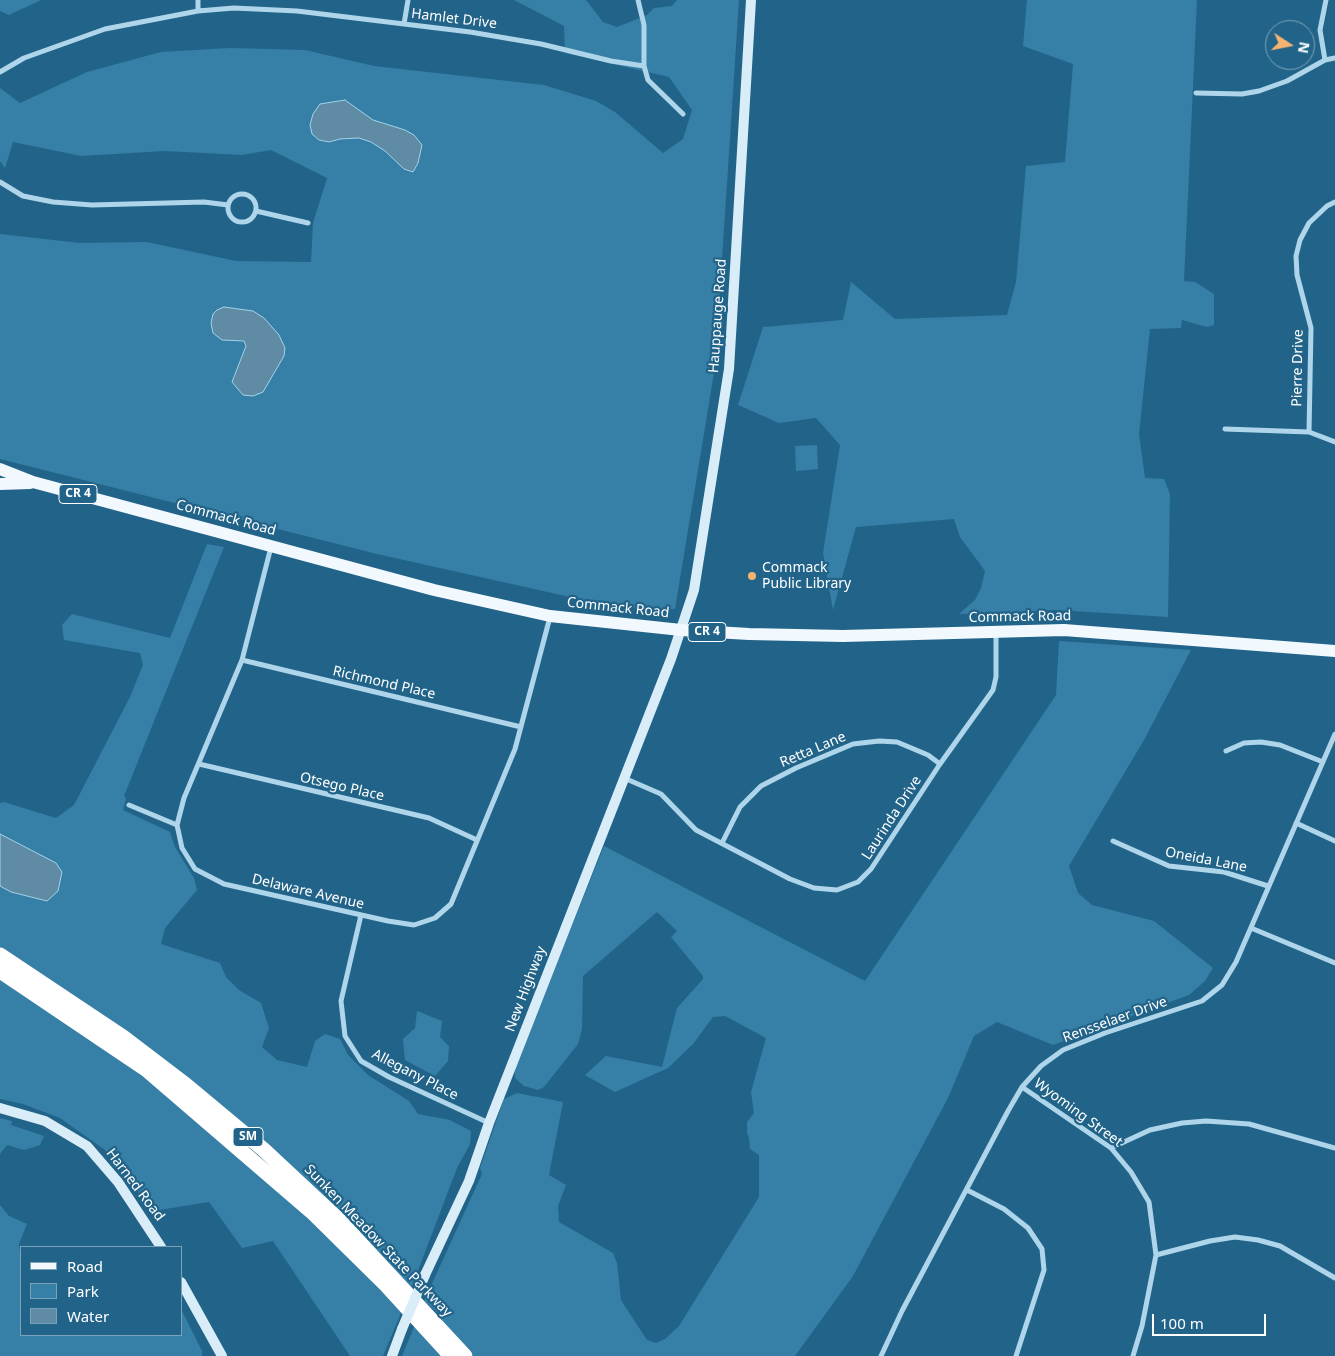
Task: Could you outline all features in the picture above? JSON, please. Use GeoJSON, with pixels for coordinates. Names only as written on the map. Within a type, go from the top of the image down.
{"type":"FeatureCollection","features":[{"type":"Feature","properties":{"kind":"highway","name":"Sunken Meadow State Parkway"},"geometry":{"type":"LineString","coordinates":[[0,955],[123,1037],[186,1085],[264,1150],[339,1220],[466,1356]]}},
{"type":"Feature","properties":{"kind":"highway","name":"Sunken Meadow State Parkway"},"geometry":{"type":"LineString","coordinates":[[0,970],[147,1070],[312,1212],[386,1285],[451,1356]]}},
{"type":"Feature","properties":{"kind":"main road","name":"Commack Road"},"geometry":{"type":"LineString","coordinates":[[0,470],[33,482],[434,590],[550,616],[681,630],[843,636],[1064,630],[1335,652]]}},
{"type":"Feature","properties":{"kind":"main road","name":"Commack Road"},"geometry":{"type":"LineString","coordinates":[[0,484],[33,482]]}},
{"type":"Feature","properties":{"kind":"street"},"geometry":{"type":"LineString","coordinates":[[198,0],[198,12]]}},
{"type":"Feature","properties":{"kind":"street"},"geometry":{"type":"LineString","coordinates":[[404,24],[408,0]]}},
{"type":"Feature","properties":{"kind":"street"},"geometry":{"type":"LineString","coordinates":[[638,0],[644,26],[644,66],[648,80],[683,114]]}},
{"type":"Feature","properties":{"kind":"street","name":"Hauppauge Road"},"geometry":{"type":"LineString","coordinates":[[681,630],[694,590],[729,369],[752,0]]}},
{"type":"Feature","properties":{"kind":"street"},"geometry":{"type":"LineString","coordinates":[[1325,60],[1320,30],[1326,0]]}},
{"type":"Feature","properties":{"kind":"street","name":"Hamlet Drive"},"geometry":{"type":"LineString","coordinates":[[0,72],[24,58],[105,29],[198,12],[259,8],[404,24],[522,40],[644,66]]}},
{"type":"Feature","properties":{"kind":"street"},"geometry":{"type":"LineString","coordinates":[[1196,93],[1242,94],[1259,90],[1287,81],[1325,60],[1335,58]]}},
{"type":"Feature","properties":{"kind":"street"},"geometry":{"type":"LineString","coordinates":[[0,182],[23,196],[53,202],[92,205],[204,202],[228,205]]}},
{"type":"Feature","properties":{"kind":"street"},"geometry":{"type":"LineString","coordinates":[[228,205],[235,196],[245,194],[254,200],[256,211]]}},
{"type":"Feature","properties":{"kind":"street","name":"Pierre Drive"},"geometry":{"type":"LineString","coordinates":[[1309,432],[1312,328],[1299,285],[1296,256],[1300,240],[1309,223],[1327,206],[1335,202]]}},
{"type":"Feature","properties":{"kind":"street"},"geometry":{"type":"LineString","coordinates":[[228,205],[233,219],[239,221],[247,221],[256,211]]}},
{"type":"Feature","properties":{"kind":"street"},"geometry":{"type":"LineString","coordinates":[[256,211],[308,223]]}},
{"type":"Feature","properties":{"kind":"street"},"geometry":{"type":"LineString","coordinates":[[1225,429],[1309,432],[1335,442]]}},
{"type":"Feature","properties":{"kind":"street","name":"Delaware Avenue"},"geometry":{"type":"LineString","coordinates":[[272,546],[242,660],[184,798],[177,824],[182,848],[195,869],[224,884],[414,925],[435,918],[451,904],[508,766],[522,727],[550,616]]}},
{"type":"Feature","properties":{"kind":"street","name":"New Highway"},"geometry":{"type":"LineString","coordinates":[[392,1356],[425,1275],[469,1181],[489,1123],[681,630]]}},
{"type":"Feature","properties":{"kind":"street","name":"Laurinda Drive"},"geometry":{"type":"LineString","coordinates":[[623,778],[661,794],[696,830],[790,879],[814,888],[837,890],[858,882],[871,869],[940,764],[993,690],[996,677],[996,632]]}},
{"type":"Feature","properties":{"kind":"street","name":"Richmond Place"},"geometry":{"type":"LineString","coordinates":[[242,660],[522,727]]}},
{"type":"Feature","properties":{"kind":"street","name":"Rensselaer Drive"},"geometry":{"type":"LineString","coordinates":[[881,1356],[902,1311],[1022,1087],[1041,1066],[1063,1050],[1105,1033],[1202,1001],[1222,985],[1251,928],[1335,734]]}},
{"type":"Feature","properties":{"kind":"street","name":"Retta Lane"},"geometry":{"type":"LineString","coordinates":[[722,843],[740,808],[762,786],[796,768],[853,744],[879,741],[897,742],[928,755],[940,764]]}},
{"type":"Feature","properties":{"kind":"street"},"geometry":{"type":"LineString","coordinates":[[1226,751],[1244,743],[1261,742],[1280,745],[1323,762]]}},
{"type":"Feature","properties":{"kind":"street","name":"Otsego Place"},"geometry":{"type":"LineString","coordinates":[[199,764],[332,797],[429,818],[477,840]]}},
{"type":"Feature","properties":{"kind":"street"},"geometry":{"type":"LineString","coordinates":[[129,806],[177,824]]}},
{"type":"Feature","properties":{"kind":"street"},"geometry":{"type":"LineString","coordinates":[[1296,824],[1335,840]]}},
{"type":"Feature","properties":{"kind":"street","name":"Oneida Lane"},"geometry":{"type":"LineString","coordinates":[[1113,841],[1169,866],[1224,872],[1268,886]]}},
{"type":"Feature","properties":{"kind":"street","name":"Allegany Place"},"geometry":{"type":"LineString","coordinates":[[361,915],[340,1001],[345,1036],[361,1061],[389,1077],[489,1123]]}},
{"type":"Feature","properties":{"kind":"street"},"geometry":{"type":"LineString","coordinates":[[1251,928],[1335,963]]}},
{"type":"Feature","properties":{"kind":"street","name":"Wyoming Street"},"geometry":{"type":"LineString","coordinates":[[1022,1087],[1112,1148],[1131,1172],[1149,1202],[1156,1254],[1142,1326],[1133,1356]]}},
{"type":"Feature","properties":{"kind":"street","name":"Harned Road"},"geometry":{"type":"LineString","coordinates":[[0,1108],[45,1121],[87,1146],[118,1182],[160,1246]]}},
{"type":"Feature","properties":{"kind":"street"},"geometry":{"type":"LineString","coordinates":[[1112,1148],[1150,1130],[1182,1123],[1206,1121],[1249,1124],[1335,1148]]}},
{"type":"Feature","properties":{"kind":"street"},"geometry":{"type":"LineString","coordinates":[[968,1190],[1004,1209],[1028,1228],[1042,1249],[1044,1270],[1016,1356]]}},
{"type":"Feature","properties":{"kind":"street"},"geometry":{"type":"LineString","coordinates":[[1156,1254],[1235,1237],[1258,1240],[1280,1246],[1335,1278]]}},
{"type":"Feature","properties":{"kind":"street"},"geometry":{"type":"LineString","coordinates":[[182,1284],[222,1356]]}},
{"type":"Feature","properties":{"kind":"green space"},"geometry":{"type":"Polygon","coordinates":[[[0,0],[41,0],[9,15],[0,11],[0,0]]]}},
{"type":"Feature","properties":{"kind":"green space"},"geometry":{"type":"Polygon","coordinates":[[[514,0],[586,0],[603,22],[617,27],[647,15],[654,8],[672,6],[677,0],[739,0],[715,367],[675,609],[615,607],[377,554],[0,459],[0,234],[80,243],[147,242],[236,261],[311,262],[313,223],[327,178],[271,150],[242,155],[165,151],[81,156],[13,142],[5,168],[0,161],[0,88],[20,103],[87,72],[161,52],[230,48],[305,50],[374,66],[544,85],[596,101],[615,112],[663,153],[683,139],[692,110],[669,77],[565,53],[564,26],[514,0]]]}},
{"type":"Feature","properties":{"kind":"green space"},"geometry":{"type":"Polygon","coordinates":[[[1027,0],[1197,0],[1184,281],[1195,282],[1214,294],[1214,325],[1207,327],[1182,320],[1181,328],[1150,329],[1139,434],[1145,478],[1164,479],[1170,494],[1168,617],[1058,610],[959,614],[975,600],[981,588],[985,571],[960,537],[954,519],[856,527],[833,610],[823,553],[840,445],[816,418],[779,423],[738,405],[763,327],[843,320],[851,282],[895,319],[1007,315],[1016,282],[1026,166],[1065,162],[1073,64],[1023,46],[1027,0]]]}},
{"type":"Feature","properties":{"kind":"green space"},"geometry":{"type":"Polygon","coordinates":[[[817,445],[818,469],[796,471],[795,446],[817,445]]]}},
{"type":"Feature","properties":{"kind":"green space"},"geometry":{"type":"Polygon","coordinates":[[[207,544],[224,547],[124,796],[126,798],[123,810],[170,832],[175,847],[194,878],[197,890],[165,928],[161,944],[220,963],[226,977],[239,990],[261,1003],[269,1028],[262,1047],[277,1060],[307,1067],[315,1041],[325,1034],[340,1039],[348,1055],[368,1075],[409,1101],[418,1114],[450,1120],[471,1131],[470,1144],[457,1168],[411,1289],[315,1191],[0,949],[0,803],[4,802],[56,818],[74,805],[130,697],[143,665],[140,653],[64,640],[62,625],[72,614],[170,638],[207,544]]]}},
{"type":"Feature","properties":{"kind":"green space"},"geometry":{"type":"Polygon","coordinates":[[[1059,641],[1191,650],[1144,740],[1069,866],[1078,893],[1092,905],[1154,921],[1213,968],[1205,981],[1189,995],[1053,1045],[997,1022],[974,1036],[948,1098],[853,1276],[795,1356],[473,1356],[445,1325],[438,1313],[424,1301],[482,1174],[480,1168],[504,1099],[517,1093],[563,1102],[549,1175],[566,1185],[558,1206],[559,1222],[613,1253],[617,1263],[621,1300],[647,1340],[656,1343],[665,1339],[679,1326],[759,1197],[759,1155],[750,1149],[747,1122],[754,1113],[751,1092],[766,1038],[725,1016],[713,1017],[693,1044],[668,1068],[615,1092],[585,1075],[606,1056],[662,1067],[677,1008],[703,979],[703,976],[671,937],[677,931],[657,912],[583,976],[582,1029],[578,1044],[544,1087],[538,1090],[524,1086],[515,1078],[515,1067],[604,846],[865,981],[1056,695],[1059,641]]]}},
{"type":"Feature","properties":{"kind":"green space"},"geometry":{"type":"Polygon","coordinates":[[[0,979],[43,1005],[159,1088],[253,1166],[403,1308],[383,1356],[350,1356],[273,1241],[242,1248],[209,1202],[153,1211],[105,1150],[60,1118],[23,1104],[0,1099],[0,979]]]}},
{"type":"Feature","properties":{"kind":"green space"},"geometry":{"type":"Polygon","coordinates":[[[417,1011],[442,1021],[440,1037],[449,1046],[448,1061],[435,1076],[405,1060],[403,1039],[415,1028],[417,1011]]]}},
{"type":"Feature","properties":{"kind":"green space"},"geometry":{"type":"Polygon","coordinates":[[[0,1118],[12,1121],[11,1125],[44,1136],[40,1145],[24,1150],[7,1145],[0,1154],[0,1118]]]}},
{"type":"Feature","properties":{"kind":"green space"},"geometry":{"type":"Polygon","coordinates":[[[0,1205],[9,1216],[27,1224],[19,1244],[20,1336],[182,1336],[182,1311],[202,1351],[202,1356],[0,1356],[0,1205]]]}},
{"type":"Feature","properties":{"kind":"green space"},"geometry":{"type":"Polygon","coordinates":[[[416,1322],[445,1356],[402,1356],[416,1322]]]}},
{"type":"Feature","properties":{"kind":"water"},"geometry":{"type":"Polygon","coordinates":[[[345,100],[373,120],[405,130],[414,135],[422,145],[418,163],[413,172],[404,169],[385,151],[371,142],[359,138],[340,139],[329,142],[319,140],[312,134],[310,125],[313,114],[320,104],[345,100]]]}},
{"type":"Feature","properties":{"kind":"water"},"geometry":{"type":"Polygon","coordinates":[[[224,307],[253,311],[264,318],[279,335],[285,348],[284,356],[263,392],[253,396],[243,395],[232,382],[246,346],[244,341],[222,340],[213,333],[211,323],[213,314],[224,307]]]}},
{"type":"Feature","properties":{"kind":"water"},"geometry":{"type":"Polygon","coordinates":[[[0,834],[56,863],[62,872],[58,891],[47,901],[11,892],[0,886],[0,834]]]}},
{"type":"Feature","properties":{"kind":"place","name":"Commack Public Library"},"geometry":{"type":"Point","coordinates":[752,576]}}]}
